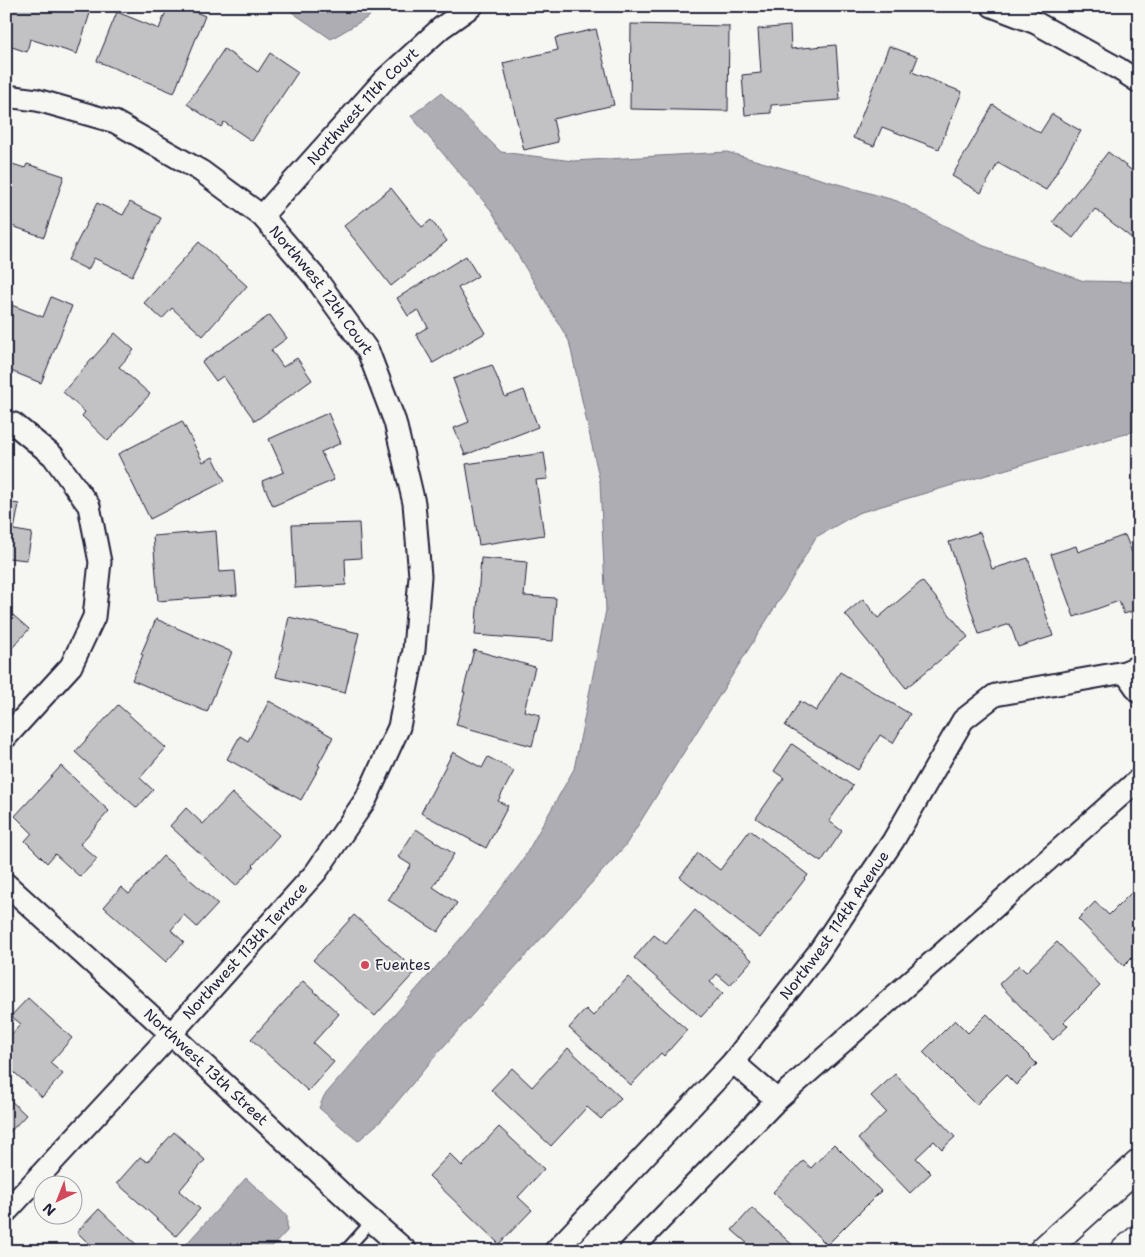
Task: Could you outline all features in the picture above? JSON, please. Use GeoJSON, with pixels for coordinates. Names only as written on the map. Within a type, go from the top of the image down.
{"type":"FeatureCollection","features":[{"type":"Feature","properties":{"kind":"main road"},"geometry":{"type":"LineString","coordinates":[[1043,1251],[1139,1164]]}},
{"type":"Feature","properties":{"kind":"main road"},"geometry":{"type":"LineString","coordinates":[[1125,1251],[1139,1239]]}},
{"type":"Feature","properties":{"kind":"street","name":"Northwest 11th Court"},"geometry":{"type":"LineString","coordinates":[[262,216],[384,80],[441,28],[472,6]]}},
{"type":"Feature","properties":{"kind":"street"},"geometry":{"type":"LineString","coordinates":[[992,6],[1036,23],[1139,82]]}},
{"type":"Feature","properties":{"kind":"street","name":"Northwest 12th Court"},"geometry":{"type":"LineString","coordinates":[[6,96],[37,100],[116,122],[201,171],[262,216],[314,276],[368,351],[395,422],[414,503],[420,576],[414,650]]}},
{"type":"Feature","properties":{"kind":"street"},"geometry":{"type":"LineString","coordinates":[[6,422],[14,424],[53,456],[89,506],[100,562],[94,617],[71,666],[6,737]]}},
{"type":"Feature","properties":{"kind":"street","name":"Northwest 113th Terrace"},"geometry":{"type":"LineString","coordinates":[[6,1212],[316,872],[366,799],[400,727],[414,650]]}},
{"type":"Feature","properties":{"kind":"street"},"geometry":{"type":"LineString","coordinates":[[1132,669],[1139,692]]}},
{"type":"Feature","properties":{"kind":"street","name":"Northwest 114th Avenue"},"geometry":{"type":"LineString","coordinates":[[555,1251],[733,1062],[818,953],[893,841],[963,720],[995,695],[1132,669]]}},
{"type":"Feature","properties":{"kind":"street"},"geometry":{"type":"LineString","coordinates":[[630,1251],[777,1100],[1139,779]]}},
{"type":"Feature","properties":{"kind":"street","name":"Northwest 13th Street"},"geometry":{"type":"LineString","coordinates":[[6,884],[406,1251]]}},
{"type":"Feature","properties":{"kind":"street"},"geometry":{"type":"LineString","coordinates":[[733,1062],[777,1100]]}},
{"type":"Feature","properties":{"kind":"lane"},"geometry":{"type":"LineString","coordinates":[[345,1251],[372,1221]]}},
{"type":"Feature","properties":{"kind":"shaded area"},"geometry":{"type":"Polygon","coordinates":[[[283,6],[360,6],[370,16],[331,39],[283,6]]]}},
{"type":"Feature","properties":{"kind":"shaded area"},"geometry":{"type":"Polygon","coordinates":[[[441,93],[501,152],[573,161],[727,152],[897,201],[984,246],[1084,281],[1139,282],[1139,429],[858,513],[816,537],[785,591],[625,846],[443,1047],[382,1120],[358,1141],[319,1108],[324,1096],[474,923],[521,863],[574,769],[606,610],[600,482],[569,341],[491,210],[411,116],[441,93]]]}},
{"type":"Feature","properties":{"kind":"shaded area"},"geometry":{"type":"Polygon","coordinates":[[[246,1178],[287,1216],[287,1231],[268,1251],[180,1251],[246,1178]]]}},
{"type":"Feature","properties":{"kind":"building"},"geometry":{"type":"Polygon","coordinates":[[[6,6],[69,6],[90,13],[77,54],[30,39],[27,52],[6,45],[6,6]]]}},
{"type":"Feature","properties":{"kind":"building"},"geometry":{"type":"Polygon","coordinates":[[[168,6],[181,6],[205,16],[174,93],[97,61],[117,12],[159,29],[168,6]]]}},
{"type":"Feature","properties":{"kind":"building"},"geometry":{"type":"Polygon","coordinates":[[[631,24],[729,26],[728,111],[630,109],[631,24]]]}},
{"type":"Feature","properties":{"kind":"building"},"geometry":{"type":"Polygon","coordinates":[[[790,26],[791,49],[836,45],[840,100],[771,105],[771,113],[745,115],[742,75],[761,73],[758,29],[790,26]]]}},
{"type":"Feature","properties":{"kind":"building"},"geometry":{"type":"Polygon","coordinates":[[[596,29],[614,105],[553,119],[558,142],[524,150],[503,63],[558,50],[555,38],[596,29]]]}},
{"type":"Feature","properties":{"kind":"building"},"geometry":{"type":"Polygon","coordinates":[[[889,46],[918,57],[912,72],[962,92],[939,149],[882,127],[874,146],[853,138],[889,46]]]}},
{"type":"Feature","properties":{"kind":"building"},"geometry":{"type":"Polygon","coordinates":[[[224,49],[258,72],[270,53],[298,72],[252,141],[224,122],[221,127],[187,104],[224,49]]]}},
{"type":"Feature","properties":{"kind":"building"},"geometry":{"type":"Polygon","coordinates":[[[993,105],[1040,133],[1052,114],[1081,131],[1046,190],[998,163],[981,193],[952,176],[993,105]]]}},
{"type":"Feature","properties":{"kind":"building"},"geometry":{"type":"Polygon","coordinates":[[[1108,152],[1139,176],[1139,244],[1095,209],[1073,238],[1053,222],[1108,152]]]}},
{"type":"Feature","properties":{"kind":"building"},"geometry":{"type":"Polygon","coordinates":[[[6,162],[25,168],[27,164],[64,176],[44,237],[9,225],[6,234],[6,162]]]}},
{"type":"Feature","properties":{"kind":"building"},"geometry":{"type":"Polygon","coordinates":[[[391,188],[422,227],[431,220],[447,241],[391,286],[344,226],[391,188]]]}},
{"type":"Feature","properties":{"kind":"building"},"geometry":{"type":"Polygon","coordinates":[[[130,202],[161,218],[132,276],[94,258],[88,270],[68,260],[97,203],[123,215],[130,202]]]}},
{"type":"Feature","properties":{"kind":"building"},"geometry":{"type":"Polygon","coordinates":[[[199,242],[247,286],[203,336],[172,308],[162,319],[144,303],[199,242]]]}},
{"type":"Feature","properties":{"kind":"building"},"geometry":{"type":"Polygon","coordinates":[[[466,256],[478,276],[458,288],[485,333],[433,363],[416,334],[428,327],[418,310],[408,316],[397,298],[466,256]]]}},
{"type":"Feature","properties":{"kind":"building"},"geometry":{"type":"Polygon","coordinates":[[[51,297],[72,306],[41,383],[6,369],[6,303],[43,317],[51,297]]]}},
{"type":"Feature","properties":{"kind":"building"},"geometry":{"type":"Polygon","coordinates":[[[270,315],[287,338],[271,350],[283,367],[297,358],[312,380],[255,421],[223,376],[216,381],[202,362],[270,315]]]}},
{"type":"Feature","properties":{"kind":"building"},"geometry":{"type":"Polygon","coordinates":[[[115,333],[134,350],[119,367],[150,394],[108,441],[82,416],[85,412],[63,392],[115,333]]]}},
{"type":"Feature","properties":{"kind":"building"},"geometry":{"type":"Polygon","coordinates":[[[492,365],[505,397],[524,390],[538,427],[465,455],[454,428],[469,422],[453,379],[492,365]]]}},
{"type":"Feature","properties":{"kind":"building"},"geometry":{"type":"Polygon","coordinates":[[[328,413],[341,443],[321,452],[334,480],[273,506],[262,481],[284,472],[269,439],[328,413]]]}},
{"type":"Feature","properties":{"kind":"building"},"geometry":{"type":"Polygon","coordinates":[[[182,421],[203,462],[213,457],[225,481],[150,519],[118,454],[182,421]]]}},
{"type":"Feature","properties":{"kind":"building"},"geometry":{"type":"Polygon","coordinates":[[[544,453],[548,479],[536,480],[544,535],[479,545],[466,464],[544,453]]]}},
{"type":"Feature","properties":{"kind":"building"},"geometry":{"type":"Polygon","coordinates":[[[6,502],[19,504],[14,530],[32,533],[27,560],[8,558],[6,570],[6,502]]]}},
{"type":"Feature","properties":{"kind":"building"},"geometry":{"type":"Polygon","coordinates":[[[359,523],[361,558],[345,559],[346,585],[295,588],[292,525],[359,523]]]}},
{"type":"Feature","properties":{"kind":"building"},"geometry":{"type":"Polygon","coordinates":[[[216,531],[219,572],[235,571],[237,595],[158,601],[153,536],[216,531]]]}},
{"type":"Feature","properties":{"kind":"building"},"geometry":{"type":"Polygon","coordinates":[[[980,532],[992,569],[1028,558],[1053,636],[1018,647],[1010,624],[979,634],[949,542],[980,532]]]}},
{"type":"Feature","properties":{"kind":"building"},"geometry":{"type":"Polygon","coordinates":[[[1125,535],[1139,570],[1139,609],[1124,614],[1119,601],[1074,617],[1051,554],[1076,546],[1078,552],[1125,535]]]}},
{"type":"Feature","properties":{"kind":"building"},"geometry":{"type":"Polygon","coordinates":[[[481,558],[527,562],[524,596],[556,598],[553,641],[475,635],[481,558]]]}},
{"type":"Feature","properties":{"kind":"building"},"geometry":{"type":"Polygon","coordinates":[[[922,581],[968,637],[906,688],[845,614],[863,599],[878,618],[922,581]]]}},
{"type":"Feature","properties":{"kind":"building"},"geometry":{"type":"Polygon","coordinates":[[[6,609],[29,629],[6,655],[6,609]]]}},
{"type":"Feature","properties":{"kind":"building"},"geometry":{"type":"Polygon","coordinates":[[[289,617],[359,633],[345,693],[276,677],[289,617]]]}},
{"type":"Feature","properties":{"kind":"building"},"geometry":{"type":"Polygon","coordinates":[[[156,619],[232,652],[207,712],[132,680],[156,619]]]}},
{"type":"Feature","properties":{"kind":"building"},"geometry":{"type":"Polygon","coordinates":[[[474,650],[535,667],[524,711],[540,715],[532,746],[456,725],[474,650]]]}},
{"type":"Feature","properties":{"kind":"building"},"geometry":{"type":"Polygon","coordinates":[[[840,672],[910,714],[893,743],[880,735],[858,770],[785,726],[800,701],[816,711],[840,672]]]}},
{"type":"Feature","properties":{"kind":"building"},"geometry":{"type":"Polygon","coordinates":[[[269,701],[333,737],[318,765],[320,766],[301,800],[227,759],[240,736],[248,741],[269,701]]]}},
{"type":"Feature","properties":{"kind":"building"},"geometry":{"type":"Polygon","coordinates":[[[118,705],[166,748],[140,778],[153,790],[137,808],[75,752],[118,705]]]}},
{"type":"Feature","properties":{"kind":"building"},"geometry":{"type":"Polygon","coordinates":[[[792,744],[853,786],[829,821],[842,831],[821,862],[756,818],[784,778],[774,771],[792,744]]]}},
{"type":"Feature","properties":{"kind":"building"},"geometry":{"type":"Polygon","coordinates":[[[453,752],[482,768],[488,757],[514,771],[498,801],[508,806],[486,848],[421,813],[453,752]]]}},
{"type":"Feature","properties":{"kind":"building"},"geometry":{"type":"Polygon","coordinates":[[[61,766],[109,811],[80,844],[97,859],[80,877],[55,854],[47,863],[25,841],[32,833],[15,816],[61,766]]]}},
{"type":"Feature","properties":{"kind":"building"},"geometry":{"type":"Polygon","coordinates":[[[232,793],[279,835],[236,886],[170,826],[186,808],[203,824],[232,793]]]}},
{"type":"Feature","properties":{"kind":"building"},"geometry":{"type":"Polygon","coordinates":[[[416,829],[454,854],[433,887],[457,903],[438,932],[388,900],[411,865],[398,857],[416,829]]]}},
{"type":"Feature","properties":{"kind":"building"},"geometry":{"type":"Polygon","coordinates":[[[750,830],[808,875],[760,938],[680,877],[698,853],[720,870],[750,830]]]}},
{"type":"Feature","properties":{"kind":"building"},"geometry":{"type":"Polygon","coordinates":[[[163,856],[218,904],[197,927],[184,915],[171,930],[184,942],[166,962],[104,907],[121,887],[129,894],[163,856]]]}},
{"type":"Feature","properties":{"kind":"building"},"geometry":{"type":"Polygon","coordinates":[[[1139,885],[1139,951],[1124,966],[1078,919],[1095,902],[1109,915],[1139,885]]]}},
{"type":"Feature","properties":{"kind":"building"},"geometry":{"type":"Polygon","coordinates":[[[695,910],[752,960],[730,985],[717,974],[710,982],[723,993],[701,1017],[634,958],[654,935],[666,944],[695,910]]]}},
{"type":"Feature","properties":{"kind":"building","name":"Fuentes"},"geometry":{"type":"Polygon","coordinates":[[[354,915],[416,971],[375,1016],[313,960],[354,915]]]}},
{"type":"Feature","properties":{"kind":"building"},"geometry":{"type":"Polygon","coordinates":[[[1057,942],[1100,986],[1064,1022],[1068,1026],[1053,1040],[999,984],[1019,965],[1026,972],[1057,942]]]}},
{"type":"Feature","properties":{"kind":"building"},"geometry":{"type":"Polygon","coordinates":[[[628,977],[687,1030],[664,1056],[661,1053],[631,1085],[569,1028],[586,1009],[593,1016],[628,977]]]}},
{"type":"Feature","properties":{"kind":"building"},"geometry":{"type":"Polygon","coordinates":[[[303,981],[339,1014],[313,1043],[334,1062],[308,1091],[251,1039],[303,981]]]}},
{"type":"Feature","properties":{"kind":"building"},"geometry":{"type":"Polygon","coordinates":[[[28,998],[72,1038],[50,1063],[63,1074],[42,1097],[6,1065],[6,1040],[21,1024],[11,1016],[28,998]]]}},
{"type":"Feature","properties":{"kind":"building"},"geometry":{"type":"Polygon","coordinates":[[[987,1014],[1037,1064],[1016,1085],[1006,1075],[976,1105],[923,1052],[955,1020],[968,1033],[987,1014]]]}},
{"type":"Feature","properties":{"kind":"building"},"geometry":{"type":"Polygon","coordinates":[[[568,1048],[621,1098],[601,1119],[587,1107],[551,1146],[491,1090],[512,1068],[532,1087],[568,1048]]]}},
{"type":"Feature","properties":{"kind":"building"},"geometry":{"type":"Polygon","coordinates":[[[895,1074],[955,1137],[942,1149],[934,1141],[916,1158],[931,1173],[910,1193],[858,1139],[886,1112],[871,1096],[895,1074]]]}},
{"type":"Feature","properties":{"kind":"building"},"geometry":{"type":"Polygon","coordinates":[[[6,1096],[26,1115],[6,1136],[6,1096]]]}},
{"type":"Feature","properties":{"kind":"building"},"geometry":{"type":"Polygon","coordinates":[[[499,1127],[544,1169],[518,1197],[532,1210],[499,1244],[429,1176],[450,1154],[462,1166],[499,1127]]]}},
{"type":"Feature","properties":{"kind":"building"},"geometry":{"type":"Polygon","coordinates":[[[174,1132],[205,1160],[179,1191],[200,1209],[176,1236],[117,1183],[140,1157],[147,1162],[174,1132]]]}},
{"type":"Feature","properties":{"kind":"building"},"geometry":{"type":"Polygon","coordinates":[[[834,1144],[881,1191],[827,1245],[773,1192],[803,1161],[811,1168],[834,1144]]]}},
{"type":"Feature","properties":{"kind":"building"},"geometry":{"type":"Polygon","coordinates":[[[752,1208],[799,1251],[742,1251],[748,1244],[732,1230],[752,1208]]]}},
{"type":"Feature","properties":{"kind":"building"},"geometry":{"type":"Polygon","coordinates":[[[99,1209],[143,1251],[91,1251],[93,1248],[77,1232],[99,1209]]]}},
{"type":"Feature","properties":{"kind":"place","name":"Fuentes"},"geometry":{"type":"Point","coordinates":[365,965]}}]}
